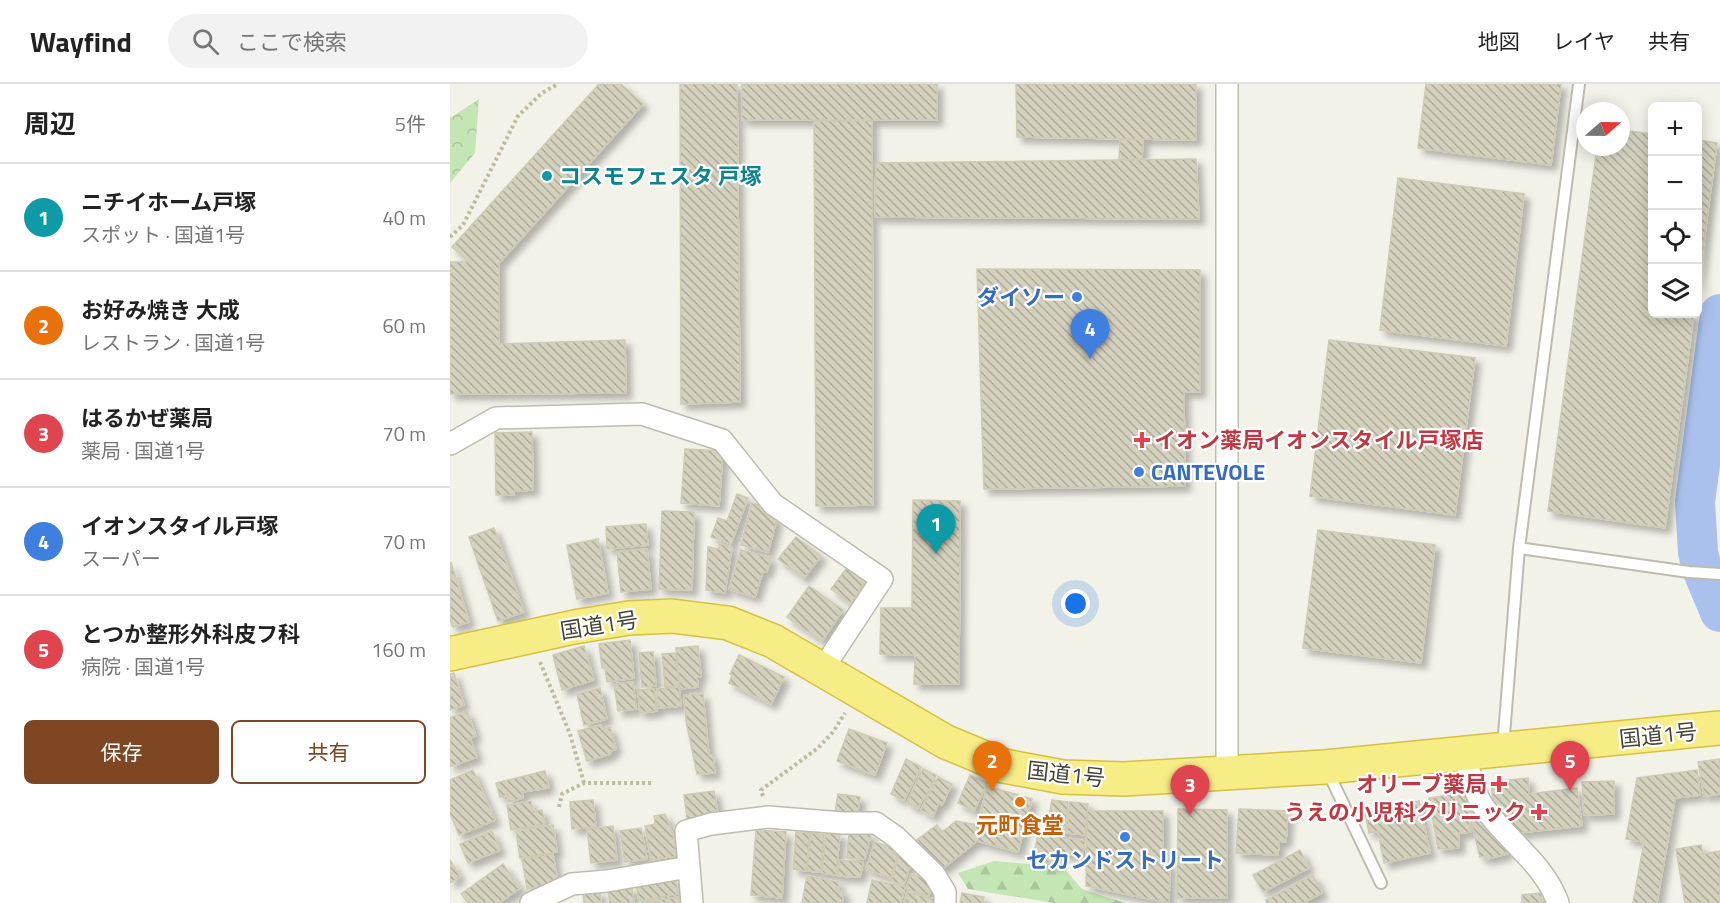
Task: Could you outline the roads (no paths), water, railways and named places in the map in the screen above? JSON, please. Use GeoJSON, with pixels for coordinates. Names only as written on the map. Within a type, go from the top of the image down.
{"type":"FeatureCollection","features":[{"type":"Feature","properties":{"kind":"highway","name":"国道1号"},"geometry":{"type":"LineString","coordinates":[[450,654],[629,618],[672,616],[728,623],[773,641],[946,742],[1004,766],[1063,777],[1124,779],[1325,767],[1720,728]]}},
{"type":"Feature","properties":{"kind":"street"},"geometry":{"type":"LineString","coordinates":[[1227,84],[1227,774]]}},
{"type":"Feature","properties":{"kind":"street"},"geometry":{"type":"LineString","coordinates":[[450,444],[496,418],[642,414],[722,440],[773,504],[882,579],[822,670]]}},
{"type":"Feature","properties":{"kind":"street"},"geometry":{"type":"LineString","coordinates":[[1464,755],[1480,802],[1518,848],[1544,873],[1558,903]]}},
{"type":"Feature","properties":{"kind":"street"},"geometry":{"type":"LineString","coordinates":[[692,903],[686,831],[711,824],[768,817],[843,823],[876,823],[896,837],[934,874],[945,892],[945,903]]}},
{"type":"Feature","properties":{"kind":"street"},"geometry":{"type":"LineString","coordinates":[[531,903],[572,884],[606,881],[689,867]]}},
{"type":"Feature","properties":{"kind":"lane"},"geometry":{"type":"LineString","coordinates":[[1503,751],[1519,548],[1579,84]]}},
{"type":"Feature","properties":{"kind":"lane"},"geometry":{"type":"LineString","coordinates":[[1519,548],[1689,572],[1720,574]]}},
{"type":"Feature","properties":{"kind":"lane"},"geometry":{"type":"LineString","coordinates":[[1325,767],[1381,883]]}},
{"type":"Feature","properties":{"kind":"waterway"},"geometry":{"type":"LineString","coordinates":[[1720,314],[1695,502],[1698,552],[1702,569],[1720,612]]}},
{"type":"Feature","properties":{"kind":"place","name":"コスモフェスタ 戸塚"},"geometry":{"type":"Point","coordinates":[547,176]}},
{"type":"Feature","properties":{"kind":"place","name":"ダイソー"},"geometry":{"type":"Point","coordinates":[1077,297]}},
{"type":"Feature","properties":{"kind":"place","name":"イオンスタイル戸塚"},"geometry":{"type":"Point","coordinates":[1090,359]}},
{"type":"Feature","properties":{"kind":"place","name":"イオン薬局イオンスタイル戸塚店"},"geometry":{"type":"Point","coordinates":[1142,440]}},
{"type":"Feature","properties":{"kind":"place","name":"CANTEVOLE"},"geometry":{"type":"Point","coordinates":[1139,472]}},
{"type":"Feature","properties":{"kind":"place","name":"ニチイホーム戸塚"},"geometry":{"type":"Point","coordinates":[936,554]}},
{"type":"Feature","properties":{"kind":"place","name":"オリーブ薬局"},"geometry":{"type":"Point","coordinates":[1499,784]}},
{"type":"Feature","properties":{"kind":"place","name":"お好み焼き 大成"},"geometry":{"type":"Point","coordinates":[992,791]}},
{"type":"Feature","properties":{"kind":"place","name":"とつか整形外科皮フ科"},"geometry":{"type":"Point","coordinates":[1570,791]}},
{"type":"Feature","properties":{"kind":"place","name":"元町食堂"},"geometry":{"type":"Point","coordinates":[1020,802]}},
{"type":"Feature","properties":{"kind":"place","name":"うえの小児科クリニック"},"geometry":{"type":"Point","coordinates":[1539,812]}},
{"type":"Feature","properties":{"kind":"place","name":"はるかぜ薬局"},"geometry":{"type":"Point","coordinates":[1190,815]}},
{"type":"Feature","properties":{"kind":"place","name":"セカンドストリート"},"geometry":{"type":"Point","coordinates":[1125,837]}}]}
